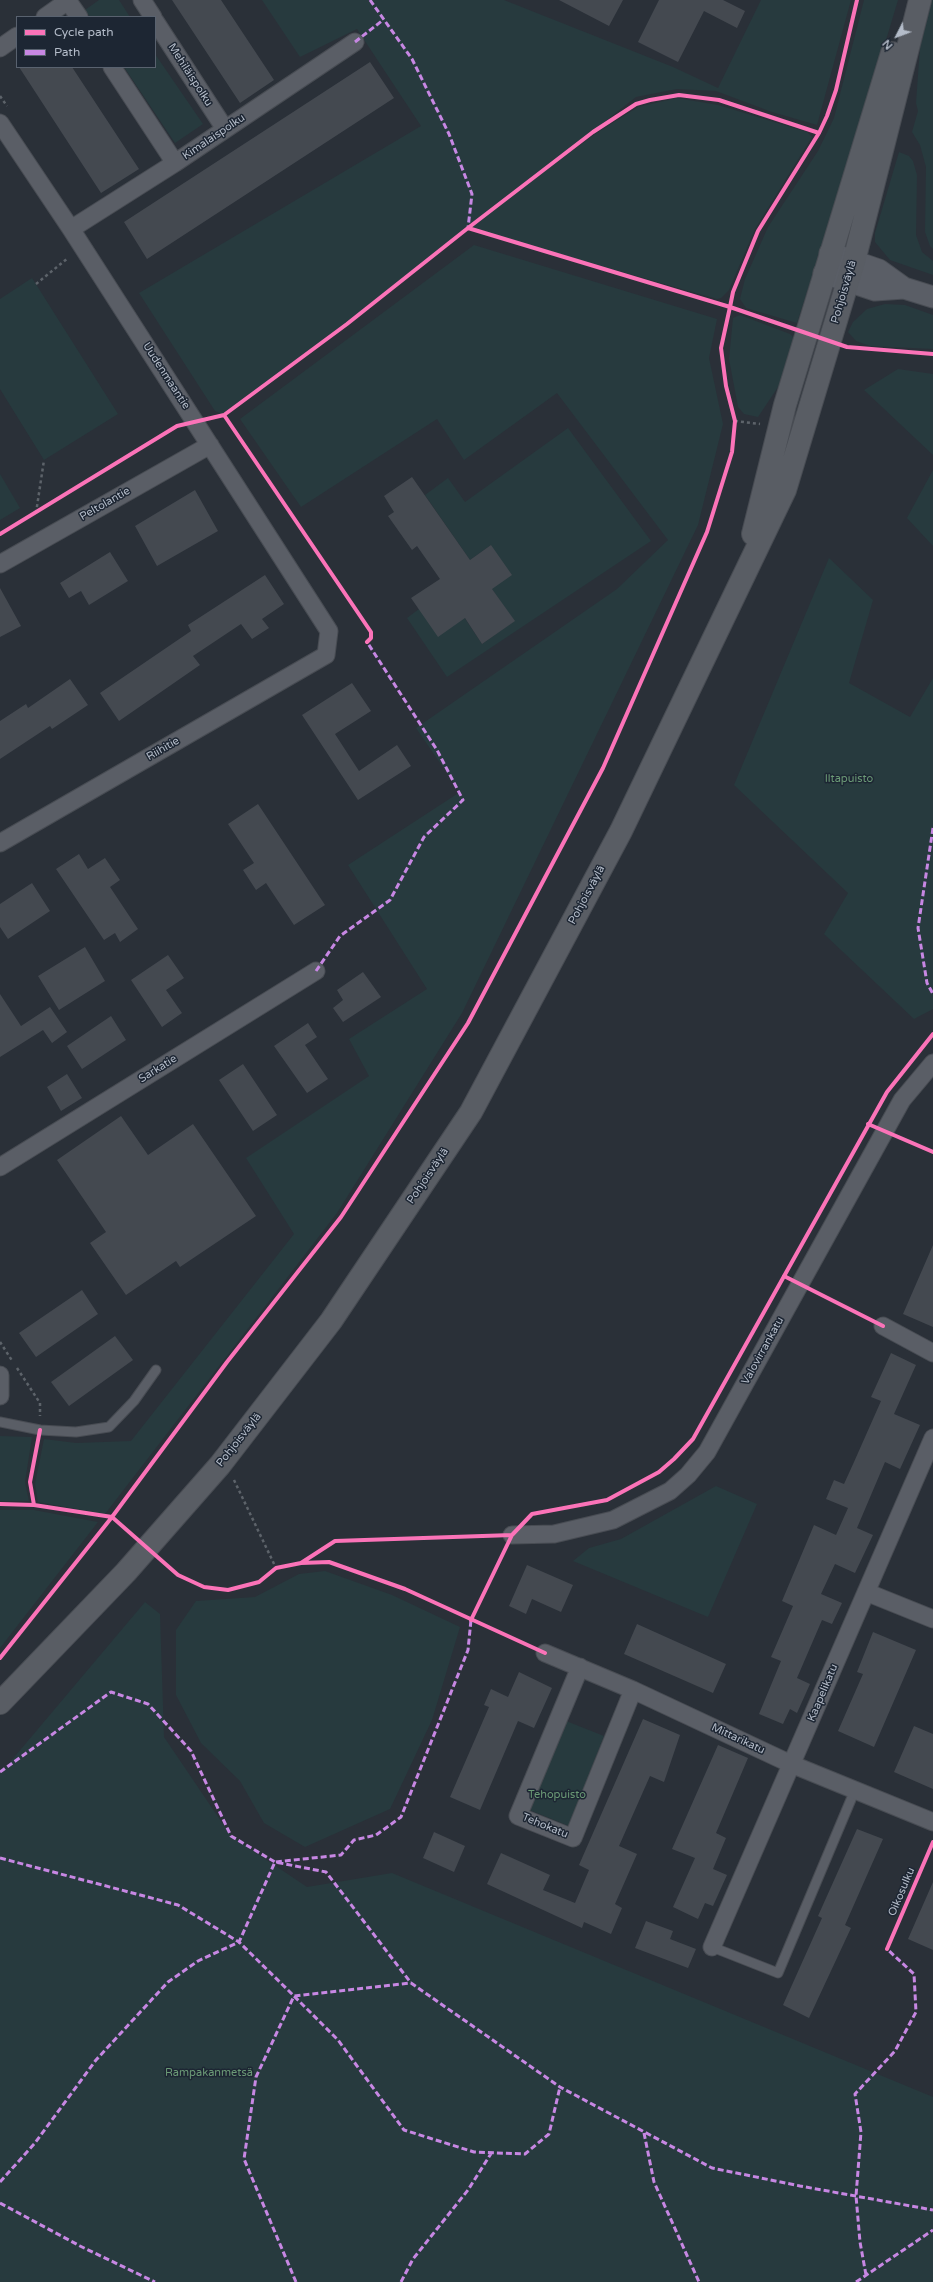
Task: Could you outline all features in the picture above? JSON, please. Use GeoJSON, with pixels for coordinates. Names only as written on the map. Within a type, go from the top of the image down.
{"type":"FeatureCollection","features":[{"type":"Feature","properties":{"kind":"main road","name":"Pohjoisväylä"},"geometry":{"type":"LineString","coordinates":[[742,574],[785,405],[908,0]]}},
{"type":"Feature","properties":{"kind":"main road","name":"Pohjoisväylä"},"geometry":{"type":"LineString","coordinates":[[0,1703],[131,1566],[220,1465],[331,1321],[471,1112],[621,831],[742,574],[785,490],[851,271],[920,0]]}},
{"type":"Feature","properties":{"kind":"street"},"geometry":{"type":"LineString","coordinates":[[46,16],[69,0],[78,16]]}},
{"type":"Feature","properties":{"kind":"street"},"geometry":{"type":"LineString","coordinates":[[142,0],[152,16]]}},
{"type":"Feature","properties":{"kind":"street","name":"Mehiläispolku"},"geometry":{"type":"LineString","coordinates":[[156,23],[225,129]]}},
{"type":"Feature","properties":{"kind":"street"},"geometry":{"type":"LineString","coordinates":[[0,48],[16,37]]}},
{"type":"Feature","properties":{"kind":"street","name":"Kimalaispolku"},"geometry":{"type":"LineString","coordinates":[[71,229],[175,163],[355,42]]}},
{"type":"Feature","properties":{"kind":"street"},"geometry":{"type":"LineString","coordinates":[[113,68],[175,163]]}},
{"type":"Feature","properties":{"kind":"street","name":"Uudenmaantie"},"geometry":{"type":"LineString","coordinates":[[0,123],[5,143],[71,229],[329,631],[326,655]]}},
{"type":"Feature","properties":{"kind":"street"},"geometry":{"type":"LineString","coordinates":[[827,263],[851,271],[879,270],[904,288],[933,297]]}},
{"type":"Feature","properties":{"kind":"street","name":"Peltolantie"},"geometry":{"type":"LineString","coordinates":[[0,564],[210,445]]}},
{"type":"Feature","properties":{"kind":"street","name":"Riihitie"},"geometry":{"type":"LineString","coordinates":[[0,843],[326,655]]}},
{"type":"Feature","properties":{"kind":"street","name":"Sarkatie"},"geometry":{"type":"LineString","coordinates":[[0,1167],[316,970]]}},
{"type":"Feature","properties":{"kind":"street","name":"Valovirrankatu"},"geometry":{"type":"LineString","coordinates":[[512,1536],[554,1534],[613,1520],[670,1491],[688,1475],[707,1452],[902,1100],[933,1063]]}},
{"type":"Feature","properties":{"kind":"street"},"geometry":{"type":"LineString","coordinates":[[883,1326],[933,1353]]}},
{"type":"Feature","properties":{"kind":"street"},"geometry":{"type":"LineString","coordinates":[[0,1375],[0,1396]]}},
{"type":"Feature","properties":{"kind":"street","name":"Kaapelikatu"},"geometry":{"type":"LineString","coordinates":[[712,1947],[933,1438]]}},
{"type":"Feature","properties":{"kind":"street"},"geometry":{"type":"LineString","coordinates":[[866,1592],[933,1619]]}},
{"type":"Feature","properties":{"kind":"street","name":"Mittarikatu"},"geometry":{"type":"LineString","coordinates":[[545,1653],[633,1690],[791,1764],[933,1822]]}},
{"type":"Feature","properties":{"kind":"street","name":"Tehokatu"},"geometry":{"type":"LineString","coordinates":[[580,1667],[518,1816],[573,1838],[633,1690]]}},
{"type":"Feature","properties":{"kind":"lane"},"geometry":{"type":"LineString","coordinates":[[0,1422],[40,1430],[76,1432],[109,1427],[134,1401],[156,1370]]}},
{"type":"Feature","properties":{"kind":"lane"},"geometry":{"type":"LineString","coordinates":[[712,1947],[778,1973],[855,1790]]}},
{"type":"Feature","properties":{"kind":"path"},"geometry":{"type":"LineString","coordinates":[[36,284],[68,258]]}},
{"type":"Feature","properties":{"kind":"path"},"geometry":{"type":"LineString","coordinates":[[733,414],[735,421],[734,429]]}},
{"type":"Feature","properties":{"kind":"path"},"geometry":{"type":"LineString","coordinates":[[735,421],[763,424]]}},
{"type":"Feature","properties":{"kind":"path"},"geometry":{"type":"LineString","coordinates":[[36,513],[44,460]]}},
{"type":"Feature","properties":{"kind":"path"},"geometry":{"type":"LineString","coordinates":[[30,516],[43,509]]}},
{"type":"Feature","properties":{"kind":"path"},"geometry":{"type":"LineString","coordinates":[[0,1342],[40,1403],[40,1430]]}},
{"type":"Feature","properties":{"kind":"path"},"geometry":{"type":"LineString","coordinates":[[220,1465],[236,1481],[276,1568]]}},
{"type":"Feature","properties":{"kind":"path"},"geometry":{"type":"LineString","coordinates":[[270,1573],[276,1568],[282,1567]]}},
{"type":"Feature","properties":{"kind":"green space"},"geometry":{"type":"Polygon","coordinates":[[[99,0],[119,0],[129,16],[89,16],[85,10],[99,0]]]}},
{"type":"Feature","properties":{"kind":"green space"},"geometry":{"type":"Polygon","coordinates":[[[262,0],[504,0],[673,67],[718,88],[761,0],[851,0],[817,125],[772,112],[716,91],[677,89],[636,97],[499,205],[595,134],[638,107],[677,98],[718,105],[807,132],[812,137],[755,229],[729,290],[721,298],[717,299],[468,228],[347,324],[224,415],[215,411],[139,293],[421,126],[357,29],[300,57],[262,0]]]}},
{"type":"Feature","properties":{"kind":"green space"},"geometry":{"type":"Polygon","coordinates":[[[864,0],[898,0],[851,157],[797,323],[746,308],[740,299],[745,279],[768,227],[818,151],[834,118],[864,0]]]}},
{"type":"Feature","properties":{"kind":"green space"},"geometry":{"type":"Polygon","coordinates":[[[932,0],[933,249],[930,246],[925,232],[926,167],[920,145],[912,132],[918,111],[916,103],[920,47],[932,0]]]}},
{"type":"Feature","properties":{"kind":"green space"},"geometry":{"type":"Polygon","coordinates":[[[156,55],[203,124],[175,143],[125,68],[156,68],[156,55]]]}},
{"type":"Feature","properties":{"kind":"green space"},"geometry":{"type":"Polygon","coordinates":[[[899,152],[909,156],[913,161],[917,175],[916,235],[922,252],[933,261],[933,275],[890,260],[875,242],[875,233],[899,152]]]}},
{"type":"Feature","properties":{"kind":"green space"},"geometry":{"type":"Polygon","coordinates":[[[474,245],[717,319],[709,358],[723,424],[698,525],[462,1013],[337,1213],[105,1514],[38,1502],[35,1484],[44,1439],[76,1443],[131,1441],[294,1234],[246,1158],[369,1076],[349,1039],[427,989],[348,865],[460,792],[416,728],[617,589],[668,540],[557,393],[464,460],[437,419],[301,507],[240,419],[474,245]]]}},
{"type":"Feature","properties":{"kind":"green space"},"geometry":{"type":"Polygon","coordinates":[[[32,278],[118,414],[44,460],[0,389],[0,299],[32,278]]]}},
{"type":"Feature","properties":{"kind":"green space"},"geometry":{"type":"Polygon","coordinates":[[[885,304],[905,305],[933,315],[933,349],[870,346],[856,341],[848,332],[853,322],[867,309],[885,304]]]}},
{"type":"Feature","properties":{"kind":"green space"},"geometry":{"type":"Polygon","coordinates":[[[740,315],[790,334],[794,338],[780,384],[758,417],[744,414],[738,407],[729,359],[733,318],[740,315]]]}},
{"type":"Feature","properties":{"kind":"green space"},"geometry":{"type":"Polygon","coordinates":[[[898,369],[933,374],[933,455],[864,390],[898,369]]]}},
{"type":"Feature","properties":{"kind":"green space"},"geometry":{"type":"Polygon","coordinates":[[[568,428],[651,541],[447,677],[407,618],[419,609],[462,614],[482,644],[514,621],[492,589],[491,545],[470,560],[425,495],[448,478],[465,502],[568,428]]]}},
{"type":"Feature","properties":{"kind":"green space"},"geometry":{"type":"Polygon","coordinates":[[[933,470],[933,546],[907,518],[933,470]]]}},
{"type":"Feature","properties":{"kind":"green space"},"geometry":{"type":"Polygon","coordinates":[[[0,474],[20,508],[0,520],[0,474]]]}},
{"type":"Feature","properties":{"kind":"green space","name":"Iltapuisto"},"geometry":{"type":"Polygon","coordinates":[[[829,558],[873,600],[849,683],[910,717],[933,678],[933,1009],[914,1019],[824,934],[848,893],[734,785],[829,558]]]}},
{"type":"Feature","properties":{"kind":"green space"},"geometry":{"type":"Polygon","coordinates":[[[0,1436],[32,1437],[25,1482],[29,1501],[0,1501],[0,1436]]]}},
{"type":"Feature","properties":{"kind":"green space"},"geometry":{"type":"Polygon","coordinates":[[[716,1486],[757,1504],[708,1617],[573,1561],[589,1548],[621,1539],[716,1486]]]}},
{"type":"Feature","properties":{"kind":"green space"},"geometry":{"type":"Polygon","coordinates":[[[0,1510],[34,1510],[98,1522],[0,1648],[0,1510]]]}},
{"type":"Feature","properties":{"kind":"green space"},"geometry":{"type":"Polygon","coordinates":[[[325,1571],[392,1595],[460,1627],[432,1720],[390,1809],[305,1847],[264,1823],[240,1781],[201,1743],[176,1695],[176,1630],[196,1601],[255,1597],[299,1574],[325,1571]]]}},
{"type":"Feature","properties":{"kind":"green space","name":"Rampakanmetsä"},"geometry":{"type":"Polygon","coordinates":[[[145,1602],[160,1614],[164,1737],[231,1836],[307,1887],[392,1873],[933,2097],[933,2282],[0,2282],[0,1774],[145,1602]]]}},
{"type":"Feature","properties":{"kind":"green space","name":"Tehopuisto"},"geometry":{"type":"Polygon","coordinates":[[[566,1721],[604,1736],[569,1826],[527,1809],[566,1721]]]}},
{"type":"Feature","properties":{"kind":"building"},"geometry":{"type":"Polygon","coordinates":[[[172,0],[221,0],[274,80],[240,103],[172,0]]]}},
{"type":"Feature","properties":{"kind":"building"},"geometry":{"type":"Polygon","coordinates":[[[559,0],[623,0],[609,26],[559,0]]]}},
{"type":"Feature","properties":{"kind":"building"},"geometry":{"type":"Polygon","coordinates":[[[659,0],[723,0],[745,11],[737,28],[704,11],[678,62],[638,42],[659,0]]]}},
{"type":"Feature","properties":{"kind":"building"},"geometry":{"type":"Polygon","coordinates":[[[370,62],[394,98],[147,259],[124,222],[370,62]]]}},
{"type":"Feature","properties":{"kind":"building"},"geometry":{"type":"Polygon","coordinates":[[[20,68],[73,68],[139,169],[101,193],[20,68]]]}},
{"type":"Feature","properties":{"kind":"building"},"geometry":{"type":"Polygon","coordinates":[[[412,477],[470,560],[491,545],[512,575],[492,589],[515,621],[482,644],[465,618],[438,637],[411,598],[440,579],[417,546],[412,550],[388,516],[394,512],[384,496],[412,477]]]}},
{"type":"Feature","properties":{"kind":"building"},"geometry":{"type":"Polygon","coordinates":[[[195,490],[218,531],[157,566],[135,526],[195,490]]]}},
{"type":"Feature","properties":{"kind":"building"},"geometry":{"type":"Polygon","coordinates":[[[110,552],[128,581],[89,605],[81,591],[69,598],[60,583],[110,552]]]}},
{"type":"Feature","properties":{"kind":"building"},"geometry":{"type":"Polygon","coordinates":[[[265,575],[284,604],[262,619],[269,628],[252,639],[241,624],[193,656],[200,665],[119,721],[100,693],[191,631],[188,625],[265,575]]]}},
{"type":"Feature","properties":{"kind":"building"},"geometry":{"type":"Polygon","coordinates":[[[0,588],[21,626],[0,637],[0,588]]]}},
{"type":"Feature","properties":{"kind":"building"},"geometry":{"type":"Polygon","coordinates":[[[70,679],[88,705],[52,729],[50,726],[0,759],[0,721],[26,704],[28,708],[70,679]]]}},
{"type":"Feature","properties":{"kind":"building"},"geometry":{"type":"Polygon","coordinates":[[[352,683],[371,711],[335,734],[359,771],[397,745],[411,766],[358,800],[302,715],[352,683]]]}},
{"type":"Feature","properties":{"kind":"building"},"geometry":{"type":"Polygon","coordinates":[[[258,804],[325,905],[294,925],[266,883],[256,890],[243,870],[254,863],[228,824],[258,804]]]}},
{"type":"Feature","properties":{"kind":"building"},"geometry":{"type":"Polygon","coordinates":[[[79,854],[88,869],[105,858],[120,880],[110,887],[138,929],[120,942],[115,933],[104,940],[56,869],[79,854]]]}},
{"type":"Feature","properties":{"kind":"building"},"geometry":{"type":"Polygon","coordinates":[[[32,883],[50,911],[8,939],[0,927],[0,904],[32,883]]]}},
{"type":"Feature","properties":{"kind":"building"},"geometry":{"type":"Polygon","coordinates":[[[85,947],[105,981],[59,1010],[38,976],[85,947]]]}},
{"type":"Feature","properties":{"kind":"building"},"geometry":{"type":"Polygon","coordinates":[[[168,955],[184,978],[166,990],[182,1013],[162,1027],[131,980],[168,955]]]}},
{"type":"Feature","properties":{"kind":"building"},"geometry":{"type":"Polygon","coordinates":[[[363,972],[381,997],[343,1022],[333,1008],[343,1000],[337,990],[363,972]]]}},
{"type":"Feature","properties":{"kind":"building"},"geometry":{"type":"Polygon","coordinates":[[[0,994],[21,1026],[50,1007],[67,1032],[52,1043],[43,1030],[0,1057],[0,994]]]}},
{"type":"Feature","properties":{"kind":"building"},"geometry":{"type":"Polygon","coordinates":[[[111,1016],[126,1040],[82,1069],[67,1046],[111,1016]]]}},
{"type":"Feature","properties":{"kind":"building"},"geometry":{"type":"Polygon","coordinates":[[[308,1023],[317,1037],[305,1045],[328,1079],[307,1093],[274,1046],[308,1023]]]}},
{"type":"Feature","properties":{"kind":"building"},"geometry":{"type":"Polygon","coordinates":[[[243,1064],[277,1115],[253,1131],[219,1080],[243,1064]]]}},
{"type":"Feature","properties":{"kind":"building"},"geometry":{"type":"Polygon","coordinates":[[[67,1074],[82,1098],[61,1111],[47,1087],[67,1074]]]}},
{"type":"Feature","properties":{"kind":"building"},"geometry":{"type":"Polygon","coordinates":[[[121,1116],[148,1155],[193,1124],[256,1216],[180,1267],[176,1261],[126,1295],[90,1243],[106,1232],[57,1160],[121,1116]]]}},
{"type":"Feature","properties":{"kind":"building"},"geometry":{"type":"Polygon","coordinates":[[[933,1245],[933,1327],[903,1314],[933,1245]]]}},
{"type":"Feature","properties":{"kind":"building"},"geometry":{"type":"Polygon","coordinates":[[[82,1290],[98,1314],[36,1357],[19,1333],[82,1290]]]}},
{"type":"Feature","properties":{"kind":"building"},"geometry":{"type":"Polygon","coordinates":[[[115,1336],[133,1360],[69,1406],[51,1382],[115,1336]]]}},
{"type":"Feature","properties":{"kind":"building"},"geometry":{"type":"Polygon","coordinates":[[[891,1353],[916,1365],[894,1414],[920,1425],[900,1469],[885,1462],[857,1528],[873,1535],[855,1573],[835,1564],[821,1594],[842,1603],[832,1624],[822,1620],[797,1678],[810,1684],[797,1713],[790,1709],[783,1724],[759,1714],[781,1661],[771,1657],[793,1606],[782,1601],[814,1525],[836,1535],[848,1508],[826,1499],[834,1480],[844,1484],[854,1462],[881,1401],[871,1397],[891,1353]]]}},
{"type":"Feature","properties":{"kind":"building"},"geometry":{"type":"Polygon","coordinates":[[[527,1565],[573,1585],[561,1612],[532,1599],[526,1614],[509,1606],[527,1565]]]}},
{"type":"Feature","properties":{"kind":"building"},"geometry":{"type":"Polygon","coordinates":[[[637,1624],[726,1664],[713,1693],[624,1654],[637,1624]]]}},
{"type":"Feature","properties":{"kind":"building"},"geometry":{"type":"Polygon","coordinates":[[[873,1632],[916,1650],[874,1747],[838,1731],[863,1674],[857,1672],[873,1632]]]}},
{"type":"Feature","properties":{"kind":"building"},"geometry":{"type":"Polygon","coordinates":[[[519,1672],[552,1688],[534,1728],[518,1721],[480,1810],[450,1797],[489,1707],[484,1705],[491,1689],[508,1697],[519,1672]]]}},
{"type":"Feature","properties":{"kind":"building"},"geometry":{"type":"Polygon","coordinates":[[[643,1719],[680,1735],[664,1782],[650,1776],[619,1846],[637,1854],[615,1904],[622,1908],[611,1934],[584,1922],[582,1928],[487,1884],[501,1853],[550,1875],[543,1890],[575,1903],[589,1870],[579,1865],[643,1719]]]}},
{"type":"Feature","properties":{"kind":"building"},"geometry":{"type":"Polygon","coordinates":[[[914,1726],[933,1734],[933,1789],[894,1772],[914,1726]]]}},
{"type":"Feature","properties":{"kind":"building"},"geometry":{"type":"Polygon","coordinates":[[[718,1745],[748,1758],[716,1833],[726,1838],[713,1869],[727,1875],[713,1906],[705,1903],[698,1919],[673,1907],[695,1858],[672,1849],[718,1745]]]}},
{"type":"Feature","properties":{"kind":"building"},"geometry":{"type":"Polygon","coordinates":[[[857,1829],[883,1839],[845,1925],[851,1928],[809,2018],[783,2005],[822,1918],[818,1916],[857,1829]]]}},
{"type":"Feature","properties":{"kind":"building"},"geometry":{"type":"Polygon","coordinates":[[[434,1832],[465,1846],[454,1872],[423,1858],[434,1832]]]}},
{"type":"Feature","properties":{"kind":"building"},"geometry":{"type":"Polygon","coordinates":[[[933,1882],[933,1950],[908,1939],[933,1882]]]}},
{"type":"Feature","properties":{"kind":"building"},"geometry":{"type":"Polygon","coordinates":[[[646,1921],[673,1931],[670,1939],[696,1949],[688,1968],[635,1948],[646,1921]]]}},
{"type":"Feature","properties":{"kind":"marked path"},"geometry":{"type":"LineString","coordinates":[[370,0],[412,59],[449,134],[472,194],[468,228]]}},
{"type":"Feature","properties":{"kind":"marked path"},"geometry":{"type":"LineString","coordinates":[[355,42],[383,20]]}},
{"type":"Feature","properties":{"kind":"marked path"},"geometry":{"type":"LineString","coordinates":[[316,971],[340,936],[390,900],[424,837],[463,800],[437,750],[367,642]]}},
{"type":"Feature","properties":{"kind":"marked path"},"geometry":{"type":"LineString","coordinates":[[933,828],[918,928],[927,983],[933,994]]}},
{"type":"Feature","properties":{"kind":"marked path"},"geometry":{"type":"LineString","coordinates":[[0,2182],[35,2143],[96,2060],[168,1982],[198,1961],[239,1942],[275,1862],[341,1855],[354,1840],[376,1835],[401,1817],[468,1650],[471,1620]]}},
{"type":"Feature","properties":{"kind":"marked path"},"geometry":{"type":"LineString","coordinates":[[0,1772],[111,1692],[148,1704],[191,1751],[231,1836],[275,1862],[326,1872],[411,1983]]}},
{"type":"Feature","properties":{"kind":"marked path"},"geometry":{"type":"LineString","coordinates":[[0,1858],[178,1905],[239,1942],[294,1996],[411,1983],[560,2087],[712,2168],[800,2186],[933,2210]]}},
{"type":"Feature","properties":{"kind":"marked path"},"geometry":{"type":"LineString","coordinates":[[866,2275],[860,2242],[856,2196],[861,2132],[855,2094],[895,2051],[916,2012],[914,1974],[887,1949]]}},
{"type":"Feature","properties":{"kind":"marked path"},"geometry":{"type":"LineString","coordinates":[[296,2282],[244,2159],[256,2077],[294,1996],[338,2040],[404,2130],[474,2152],[525,2154],[549,2134],[560,2087]]}},
{"type":"Feature","properties":{"kind":"marked path"},"geometry":{"type":"LineString","coordinates":[[644,2133],[654,2182],[699,2282]]}},
{"type":"Feature","properties":{"kind":"marked path"},"geometry":{"type":"LineString","coordinates":[[401,2282],[413,2259],[468,2190],[492,2152]]}},
{"type":"Feature","properties":{"kind":"marked path"},"geometry":{"type":"LineString","coordinates":[[0,2203],[80,2246],[155,2282]]}},
{"type":"Feature","properties":{"kind":"marked path"},"geometry":{"type":"LineString","coordinates":[[856,2282],[933,2230]]}},
{"type":"Feature","properties":{"kind":"cycle path"},"geometry":{"type":"LineString","coordinates":[[0,534],[177,426],[224,415],[347,324],[468,228],[730,307],[733,292],[758,231],[819,133],[827,116],[836,90],[857,0]]}},
{"type":"Feature","properties":{"kind":"cycle path"},"geometry":{"type":"LineString","coordinates":[[468,228],[593,132],[636,104],[650,100],[679,95],[719,100],[819,133]]}},
{"type":"Feature","properties":{"kind":"cycle path"},"geometry":{"type":"LineString","coordinates":[[0,1658],[112,1517],[227,1362],[341,1217],[468,1023],[603,768],[707,532],[732,452],[735,421],[726,386],[721,348],[730,307],[847,347],[933,354]]}},
{"type":"Feature","properties":{"kind":"cycle path"},"geometry":{"type":"LineString","coordinates":[[224,415],[371,632],[371,638],[367,642]]}},
{"type":"Feature","properties":{"kind":"cycle path"},"geometry":{"type":"LineString","coordinates":[[471,1620],[512,1535],[532,1514],[607,1500],[659,1472],[693,1439],[887,1092],[933,1034]]}},
{"type":"Feature","properties":{"kind":"cycle path"},"geometry":{"type":"LineString","coordinates":[[868,1124],[933,1152]]}},
{"type":"Feature","properties":{"kind":"cycle path"},"geometry":{"type":"LineString","coordinates":[[784,1276],[883,1326]]}},
{"type":"Feature","properties":{"kind":"cycle path"},"geometry":{"type":"LineString","coordinates":[[34,1505],[30,1482],[40,1430]]}},
{"type":"Feature","properties":{"kind":"cycle path"},"geometry":{"type":"LineString","coordinates":[[0,1504],[34,1505],[112,1517],[178,1575],[204,1587],[228,1590],[259,1582],[276,1568],[301,1563],[329,1562],[405,1589],[545,1653]]}},
{"type":"Feature","properties":{"kind":"cycle path"},"geometry":{"type":"LineString","coordinates":[[301,1563],[335,1541],[512,1535]]}},
{"type":"Feature","properties":{"kind":"cycle path","name":"Oikosulku"},"geometry":{"type":"LineString","coordinates":[[887,1949],[933,1842]]}}]}
